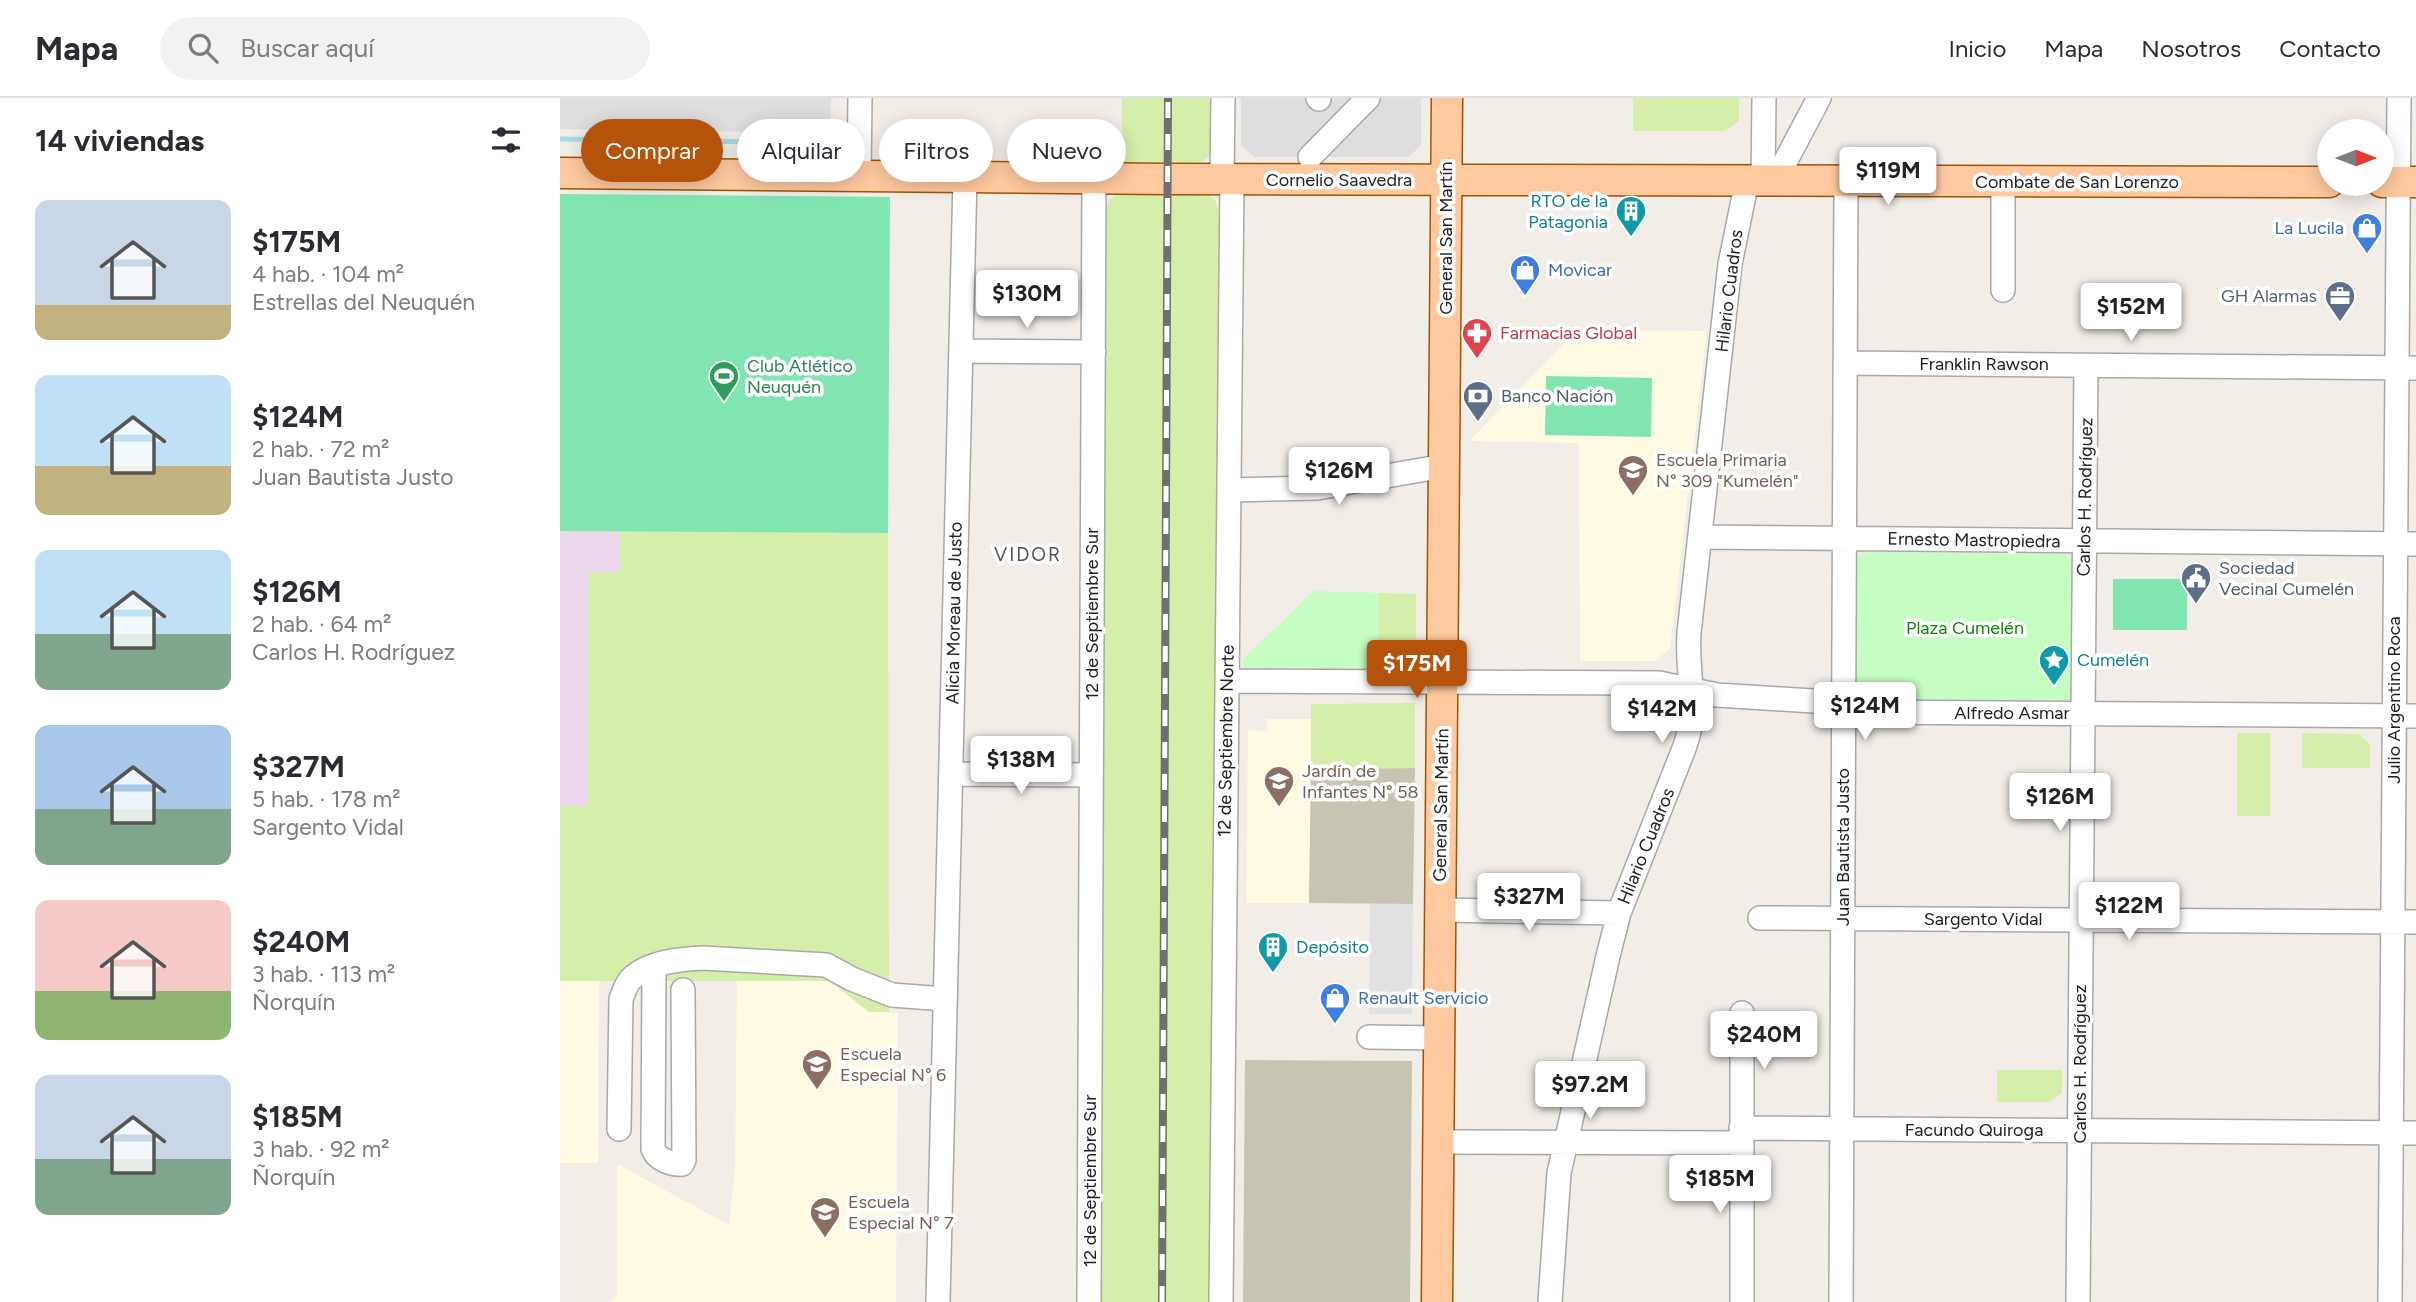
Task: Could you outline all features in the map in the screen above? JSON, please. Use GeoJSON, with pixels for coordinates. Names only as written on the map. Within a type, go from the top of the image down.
{"type":"FeatureCollection","features":[{"type":"Feature","properties":{"kind":"main road","name":"General San Martín"},"geometry":{"type":"LineString","coordinates":[[1437,1302],[1447,98]]}},
{"type":"Feature","properties":{"kind":"main road","name":"Cornelio Saavedra"},"geometry":{"type":"LineString","coordinates":[[560,173],[737,175]]}},
{"type":"Feature","properties":{"kind":"main road","name":"Cornelio Saavedra"},"geometry":{"type":"LineString","coordinates":[[1126,178],[1446,180]]}},
{"type":"Feature","properties":{"kind":"main road","name":"Combate de San Lorenzo"},"geometry":{"type":"LineString","coordinates":[[1446,180],[2317,182]]}},
{"type":"Feature","properties":{"kind":"street"},"geometry":{"type":"LineString","coordinates":[[860,98],[860,119]]}},
{"type":"Feature","properties":{"kind":"street","name":"12 de Septiembre Norte"},"geometry":{"type":"LineString","coordinates":[[1222,1302],[1229,489],[1227,179],[1223,98]]}},
{"type":"Feature","properties":{"kind":"street"},"geometry":{"type":"LineString","coordinates":[[1310,156],[1368,98]]}},
{"type":"Feature","properties":{"kind":"street"},"geometry":{"type":"LineString","coordinates":[[1762,181],[1764,98]]}},
{"type":"Feature","properties":{"kind":"street"},"geometry":{"type":"LineString","coordinates":[[1762,181],[1819,98]]}},
{"type":"Feature","properties":{"kind":"street","name":"Julio Argentino Roca"},"geometry":{"type":"LineString","coordinates":[[2390,1302],[2392,922],[2405,716],[2406,368],[2399,182],[2399,98]]}},
{"type":"Feature","properties":{"kind":"street","name":"Hilario Cuadros"},"geometry":{"type":"LineString","coordinates":[[1550,1302],[1557,1189],[1565,1142],[1619,913],[1689,734],[1693,710],[1688,646],[1732,247],[1762,181]]}},
{"type":"Feature","properties":{"kind":"street","name":"Juan Bautista Justo"},"geometry":{"type":"LineString","coordinates":[[1841,1302],[1846,181]]}},
{"type":"Feature","properties":{"kind":"street"},"geometry":{"type":"LineString","coordinates":[[2003,181],[2003,290]]}},
{"type":"Feature","properties":{"kind":"street","name":"Alicia Moreau de Justo"},"geometry":{"type":"LineString","coordinates":[[938,1302],[965,182]]}},
{"type":"Feature","properties":{"kind":"street","name":"12 de Septiembre Sur"},"geometry":{"type":"LineString","coordinates":[[1089,1302],[1094,182]]}},
{"type":"Feature","properties":{"kind":"street"},"geometry":{"type":"LineString","coordinates":[[961,351],[1094,352]]}},
{"type":"Feature","properties":{"kind":"street","name":"Franklin Rawson"},"geometry":{"type":"LineString","coordinates":[[1845,363],[2406,368]]}},
{"type":"Feature","properties":{"kind":"street","name":"Carlos H. Rodríguez"},"geometry":{"type":"LineString","coordinates":[[2078,1302],[2087,365]]}},
{"type":"Feature","properties":{"kind":"street"},"geometry":{"type":"LineString","coordinates":[[1229,489],[1317,488],[1444,466]]}},
{"type":"Feature","properties":{"kind":"street","name":"Ernesto Mastropiedra"},"geometry":{"type":"LineString","coordinates":[[1700,537],[2406,544]]}},
{"type":"Feature","properties":{"kind":"street","name":"Alfredo Asmar"},"geometry":{"type":"LineString","coordinates":[[1227,681],[1659,683],[1717,695],[1822,701],[1864,712],[2405,716]]}},
{"type":"Feature","properties":{"kind":"street"},"geometry":{"type":"LineString","coordinates":[[951,774],[1091,775]]}},
{"type":"Feature","properties":{"kind":"street"},"geometry":{"type":"LineString","coordinates":[[1440,910],[1619,913]]}},
{"type":"Feature","properties":{"kind":"street","name":"Sargento Vidal"},"geometry":{"type":"LineString","coordinates":[[1760,918],[2416,922]]}},
{"type":"Feature","properties":{"kind":"street"},"geometry":{"type":"LineString","coordinates":[[619,1129],[621,999],[629,980],[647,968],[683,959],[702,958],[826,965],[892,995],[945,999]]}},
{"type":"Feature","properties":{"kind":"street"},"geometry":{"type":"LineString","coordinates":[[654,967],[653,1149],[657,1157],[678,1165],[684,1160],[683,990]]}},
{"type":"Feature","properties":{"kind":"street"},"geometry":{"type":"LineString","coordinates":[[1742,1013],[1742,1302]]}},
{"type":"Feature","properties":{"kind":"street"},"geometry":{"type":"LineString","coordinates":[[1369,1037],[1439,1038]]}},
{"type":"Feature","properties":{"kind":"street","name":"Facundo Quiroga"},"geometry":{"type":"LineString","coordinates":[[1438,1142],[1565,1142],[1842,1129],[2416,1133]]}},
{"type":"Feature","properties":{"kind":"shaded area"},"geometry":{"type":"Polygon","coordinates":[[[560,98],[831,98],[830,119],[737,119],[737,132],[723,131],[723,119],[581,119],[581,129],[560,129],[560,98]]]}},
{"type":"Feature","properties":{"kind":"shaded area"},"geometry":{"type":"Polygon","coordinates":[[[1241,98],[1421,98],[1421,145],[1409,157],[1254,157],[1241,145],[1241,98]]]}},
{"type":"Feature","properties":{"kind":"shaded area","name":"Escuela Primaria N° 309 \"Kumelén\""},"geometry":{"type":"Polygon","coordinates":[[[1577,330],[1707,331],[1670,648],[1655,661],[1580,661],[1579,443],[1469,441],[1577,330]]]}},
{"type":"Feature","properties":{"kind":"shaded area"},"geometry":{"type":"Polygon","coordinates":[[[560,531],[620,531],[620,572],[589,573],[588,806],[560,806],[560,531]]]}},
{"type":"Feature","properties":{"kind":"shaded area","name":"Jardín de Infantes N° 58"},"geometry":{"type":"Polygon","coordinates":[[[1267,719],[1311,719],[1309,903],[1246,903],[1248,730],[1267,731],[1267,719]]]}},
{"type":"Feature","properties":{"kind":"shaded area"},"geometry":{"type":"Polygon","coordinates":[[[1415,768],[1413,904],[1309,903],[1311,769],[1415,768]]]}},
{"type":"Feature","properties":{"kind":"shaded area"},"geometry":{"type":"Polygon","coordinates":[[[1370,904],[1413,904],[1412,1014],[1369,1014],[1370,904]]]}},
{"type":"Feature","properties":{"kind":"shaded area"},"geometry":{"type":"Polygon","coordinates":[[[560,981],[599,981],[598,1163],[560,1163],[560,981]]]}},
{"type":"Feature","properties":{"kind":"shaded area"},"geometry":{"type":"Polygon","coordinates":[[[737,981],[830,981],[869,1012],[898,1013],[896,1302],[610,1302],[617,1295],[617,1164],[729,1225],[735,1169],[737,981]]]}},
{"type":"Feature","properties":{"kind":"shaded area"},"geometry":{"type":"Polygon","coordinates":[[[1245,1060],[1412,1061],[1410,1302],[1243,1302],[1245,1060]]]}},
{"type":"Feature","properties":{"kind":"green space"},"geometry":{"type":"Polygon","coordinates":[[[1122,98],[1214,98],[1212,154],[1201,162],[1126,163],[1126,119],[1122,119],[1122,98]]]}},
{"type":"Feature","properties":{"kind":"green space"},"geometry":{"type":"Polygon","coordinates":[[[1633,98],[1739,98],[1739,121],[1725,131],[1633,131],[1633,98]]]}},
{"type":"Feature","properties":{"kind":"green space","name":"Club Atlético Neuquén"},"geometry":{"type":"Polygon","coordinates":[[[560,194],[890,197],[888,533],[560,531],[560,194]]]}},
{"type":"Feature","properties":{"kind":"green space"},"geometry":{"type":"Polygon","coordinates":[[[1118,194],[1206,194],[1215,200],[1220,215],[1211,1302],[1101,1302],[1106,212],[1109,200],[1118,194]]]}},
{"type":"Feature","properties":{"kind":"green space"},"geometry":{"type":"Polygon","coordinates":[[[1546,376],[1652,378],[1651,437],[1545,435],[1546,376]]]}},
{"type":"Feature","properties":{"kind":"green space"},"geometry":{"type":"Polygon","coordinates":[[[620,531],[888,533],[889,1012],[869,1012],[830,981],[560,981],[560,806],[588,806],[589,572],[620,572],[620,531]]]}},
{"type":"Feature","properties":{"kind":"green space","name":"Plaza Cumelén"},"geometry":{"type":"Polygon","coordinates":[[[1867,552],[2064,554],[2074,560],[2072,702],[1865,703],[1855,695],[1855,562],[1858,556],[1867,552]]]}},
{"type":"Feature","properties":{"kind":"green space"},"geometry":{"type":"Polygon","coordinates":[[[2113,579],[2187,579],[2187,630],[2113,630],[2113,579]]]}},
{"type":"Feature","properties":{"kind":"green space"},"geometry":{"type":"Polygon","coordinates":[[[1314,591],[1379,593],[1378,670],[1244,668],[1242,660],[1314,591]]]}},
{"type":"Feature","properties":{"kind":"green space"},"geometry":{"type":"Polygon","coordinates":[[[1379,593],[1416,594],[1416,654],[1405,662],[1378,662],[1379,593]]]}},
{"type":"Feature","properties":{"kind":"green space"},"geometry":{"type":"Polygon","coordinates":[[[1415,703],[1415,768],[1311,769],[1311,704],[1415,703]]]}},
{"type":"Feature","properties":{"kind":"green space"},"geometry":{"type":"Polygon","coordinates":[[[2237,733],[2270,733],[2270,816],[2237,816],[2237,733]]]}},
{"type":"Feature","properties":{"kind":"green space"},"geometry":{"type":"Polygon","coordinates":[[[2302,733],[2359,734],[2370,744],[2370,768],[2302,768],[2302,733]]]}},
{"type":"Feature","properties":{"kind":"green space"},"geometry":{"type":"Polygon","coordinates":[[[1997,1070],[2062,1070],[2062,1093],[2050,1102],[1997,1102],[1997,1070]]]}},
{"type":"Feature","properties":{"kind":"waterway"},"geometry":{"type":"LineString","coordinates":[[560,139],[737,142]]}},
{"type":"Feature","properties":{"kind":"railway"},"geometry":{"type":"LineString","coordinates":[[1162,1302],[1168,98]]}},
{"type":"Feature","properties":{"kind":"place","name":"RTO de la Patagonia"},"geometry":{"type":"Point","coordinates":[1631,238]}},
{"type":"Feature","properties":{"kind":"place","name":"La Lucila"},"geometry":{"type":"Point","coordinates":[2367,255]}},
{"type":"Feature","properties":{"kind":"place","name":"Movicar"},"geometry":{"type":"Point","coordinates":[1525,297]}},
{"type":"Feature","properties":{"kind":"place","name":"GH Alarmas"},"geometry":{"type":"Point","coordinates":[2340,323]}},
{"type":"Feature","properties":{"kind":"place","name":"Farmacias Global"},"geometry":{"type":"Point","coordinates":[1477,360]}},
{"type":"Feature","properties":{"kind":"place","name":"Club Atlético Neuquén"},"geometry":{"type":"Point","coordinates":[724,403]}},
{"type":"Feature","properties":{"kind":"place","name":"Banco Nación"},"geometry":{"type":"Point","coordinates":[1478,423]}},
{"type":"Feature","properties":{"kind":"place","name":"Escuela Primaria N° 309 \"Kumelén\""},"geometry":{"type":"Point","coordinates":[1633,497]}},
{"type":"Feature","properties":{"kind":"place","name":"Sociedad Vecinal Cumelén"},"geometry":{"type":"Point","coordinates":[2196,605]}},
{"type":"Feature","properties":{"kind":"place","name":"Cumelén"},"geometry":{"type":"Point","coordinates":[2054,687]}},
{"type":"Feature","properties":{"kind":"place","name":"Jardín de Infantes N° 58"},"geometry":{"type":"Point","coordinates":[1279,808]}},
{"type":"Feature","properties":{"kind":"place","name":"Depósito"},"geometry":{"type":"Point","coordinates":[1273,974]}},
{"type":"Feature","properties":{"kind":"place","name":"Renault Servicio"},"geometry":{"type":"Point","coordinates":[1335,1025]}},
{"type":"Feature","properties":{"kind":"place","name":"Escuela Especial N° 6"},"geometry":{"type":"Point","coordinates":[817,1091]}},
{"type":"Feature","properties":{"kind":"place","name":"Escuela Especial N° 7"},"geometry":{"type":"Point","coordinates":[825,1239]}},
{"type":"Feature","properties":{"kind":"district","name":"VIDOR"},"geometry":{"type":"Point","coordinates":[1028,554]}}]}
